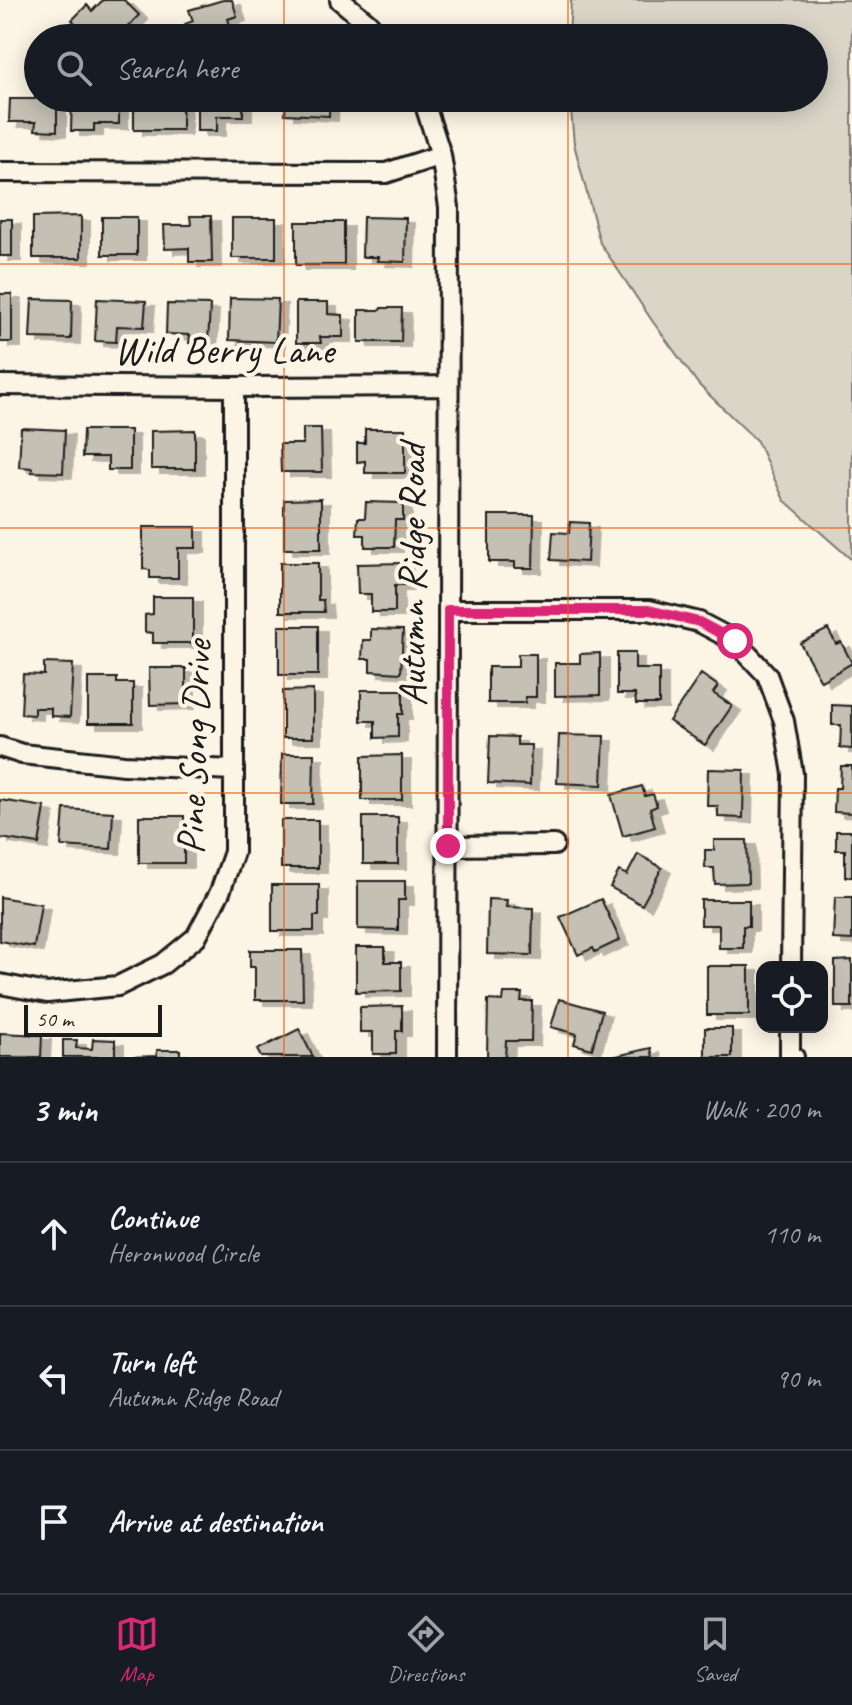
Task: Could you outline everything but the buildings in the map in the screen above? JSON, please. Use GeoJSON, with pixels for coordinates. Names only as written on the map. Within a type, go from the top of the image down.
{"type":"FeatureCollection","features":[{"type":"Feature","properties":{"kind":"street"},"geometry":{"type":"LineString","coordinates":[[340,0],[369,24]]}},
{"type":"Feature","properties":{"kind":"street","name":"Autumn Ridge Road"},"geometry":{"type":"LineString","coordinates":[[427,112],[441,155],[449,207],[447,1057]]}},
{"type":"Feature","properties":{"kind":"street"},"geometry":{"type":"LineString","coordinates":[[0,172],[386,173],[441,155]]}},
{"type":"Feature","properties":{"kind":"street","name":"Wild Berry Lane"},"geometry":{"type":"LineString","coordinates":[[0,385],[448,386]]}},
{"type":"Feature","properties":{"kind":"street","name":"Pine Song Drive"},"geometry":{"type":"LineString","coordinates":[[0,984],[47,993],[118,986],[163,964],[196,937],[220,892],[234,852],[234,387]]}},
{"type":"Feature","properties":{"kind":"street"},"geometry":{"type":"LineString","coordinates":[[448,610],[649,610],[699,622],[735,641],[746,652],[767,675],[784,721],[793,774],[791,961]]}},
{"type":"Feature","properties":{"kind":"street"},"geometry":{"type":"LineString","coordinates":[[0,747],[22,754],[124,765],[233,770]]}},
{"type":"Feature","properties":{"kind":"street"},"geometry":{"type":"LineString","coordinates":[[448,846],[554,845]]}},
{"type":"Feature","properties":{"kind":"street"},"geometry":{"type":"LineString","coordinates":[[790,1033],[792,1057]]}},
{"type":"Feature","properties":{"kind":"shaded area"},"geometry":{"type":"Polygon","coordinates":[[[571,0],[852,0],[852,560],[784,500],[757,441],[699,385],[600,243],[574,144],[571,112],[828,112],[828,24],[570,24],[571,0]]]}},
{"type":"Feature","properties":{"kind":"route"},"geometry":{"type":"LineString","coordinates":[[448,846],[448,610],[649,610],[699,622],[735,641]]}}]}
